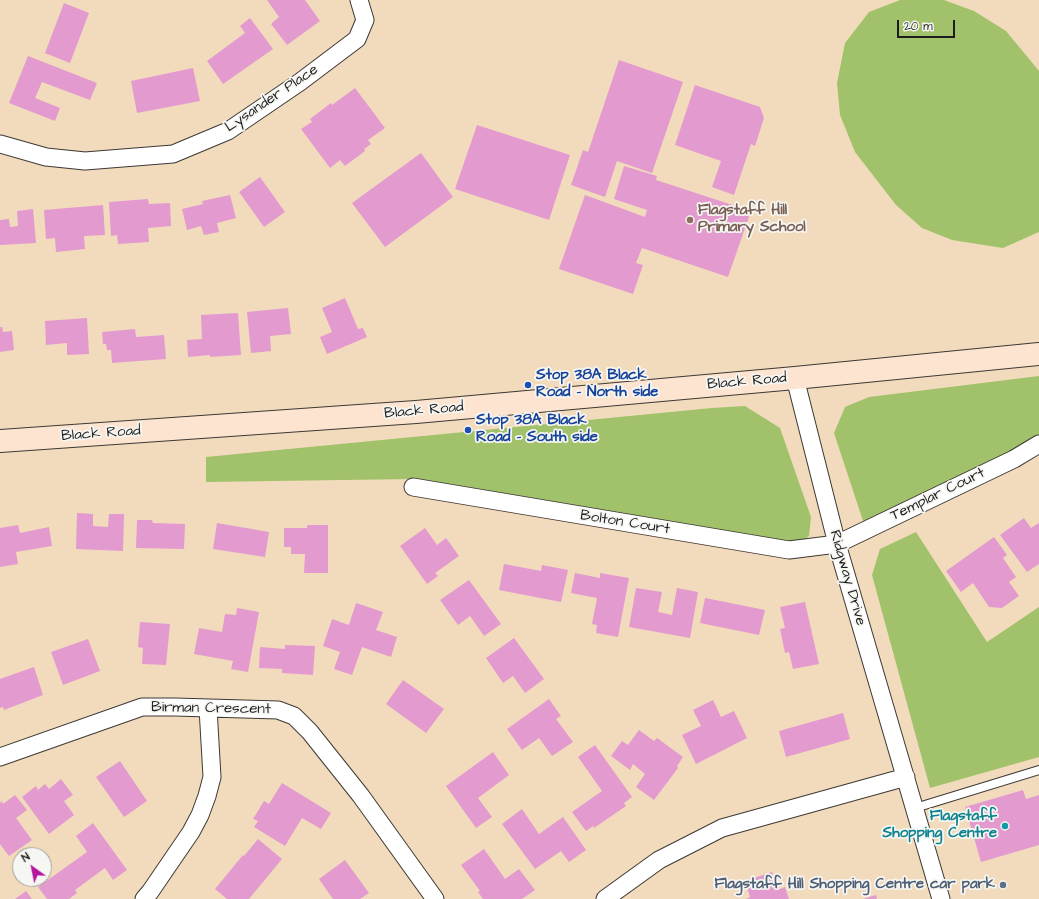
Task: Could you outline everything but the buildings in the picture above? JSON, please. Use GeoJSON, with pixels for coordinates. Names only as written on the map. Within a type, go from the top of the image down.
{"type":"FeatureCollection","features":[{"type":"Feature","properties":{"kind":"main road","name":"Black Road"},"geometry":{"type":"LineString","coordinates":[[0,441],[416,412],[795,378],[1039,354]]}},
{"type":"Feature","properties":{"kind":"street","name":"Lysander Place"},"geometry":{"type":"LineString","coordinates":[[0,144],[46,157],[85,161],[173,154],[228,131],[300,82],[357,39],[365,20],[359,0]]}},
{"type":"Feature","properties":{"kind":"street","name":"Ridgway Drive"},"geometry":{"type":"LineString","coordinates":[[795,378],[837,544],[941,899]]}},
{"type":"Feature","properties":{"kind":"street","name":"Templar Court"},"geometry":{"type":"LineString","coordinates":[[837,544],[1014,458],[1039,444]]}},
{"type":"Feature","properties":{"kind":"street","name":"Bolton Court"},"geometry":{"type":"LineString","coordinates":[[413,488],[789,550],[837,544]]}},
{"type":"Feature","properties":{"kind":"street","name":"Birman Crescent"},"geometry":{"type":"LineString","coordinates":[[0,758],[142,707],[278,710],[294,716],[310,732],[361,796],[435,899]]}},
{"type":"Feature","properties":{"kind":"street"},"geometry":{"type":"LineString","coordinates":[[144,899],[191,832],[200,815],[207,796],[212,777],[208,708]]}},
{"type":"Feature","properties":{"kind":"street"},"geometry":{"type":"LineString","coordinates":[[605,899],[658,860],[722,828],[906,777]]}},
{"type":"Feature","properties":{"kind":"lane"},"geometry":{"type":"LineString","coordinates":[[915,808],[1039,770]]}},
{"type":"Feature","properties":{"kind":"green space"},"geometry":{"type":"Polygon","coordinates":[[[900,0],[944,0],[974,11],[1006,31],[1039,71],[1039,232],[1003,248],[952,240],[922,228],[896,205],[855,152],[840,115],[837,83],[845,43],[869,12],[900,0]]]}},
{"type":"Feature","properties":{"kind":"green space"},"geometry":{"type":"Polygon","coordinates":[[[1039,376],[1039,436],[1012,453],[864,524],[834,433],[845,407],[869,397],[1039,376]]]}},
{"type":"Feature","properties":{"kind":"green space"},"geometry":{"type":"Polygon","coordinates":[[[745,406],[780,428],[811,517],[809,536],[796,545],[413,479],[206,482],[206,457],[745,406]]]}},
{"type":"Feature","properties":{"kind":"green space"},"geometry":{"type":"Polygon","coordinates":[[[916,532],[987,642],[1039,607],[1039,757],[930,788],[872,575],[880,549],[916,532]]]}},
{"type":"Feature","properties":{"kind":"place","name":"Flagstaff Hill Primary School"},"geometry":{"type":"Point","coordinates":[690,220]}},
{"type":"Feature","properties":{"kind":"place","name":"Stop 38A Black Road - North side"},"geometry":{"type":"Point","coordinates":[528,385]}},
{"type":"Feature","properties":{"kind":"place","name":"Stop 38A Black Road - South side"},"geometry":{"type":"Point","coordinates":[468,430]}},
{"type":"Feature","properties":{"kind":"place","name":"Flagstaff Shopping Centre"},"geometry":{"type":"Point","coordinates":[1005,826]}},
{"type":"Feature","properties":{"kind":"place","name":"Flagstaff Hill Shopping Centre car park"},"geometry":{"type":"Point","coordinates":[1003,885]}}]}
